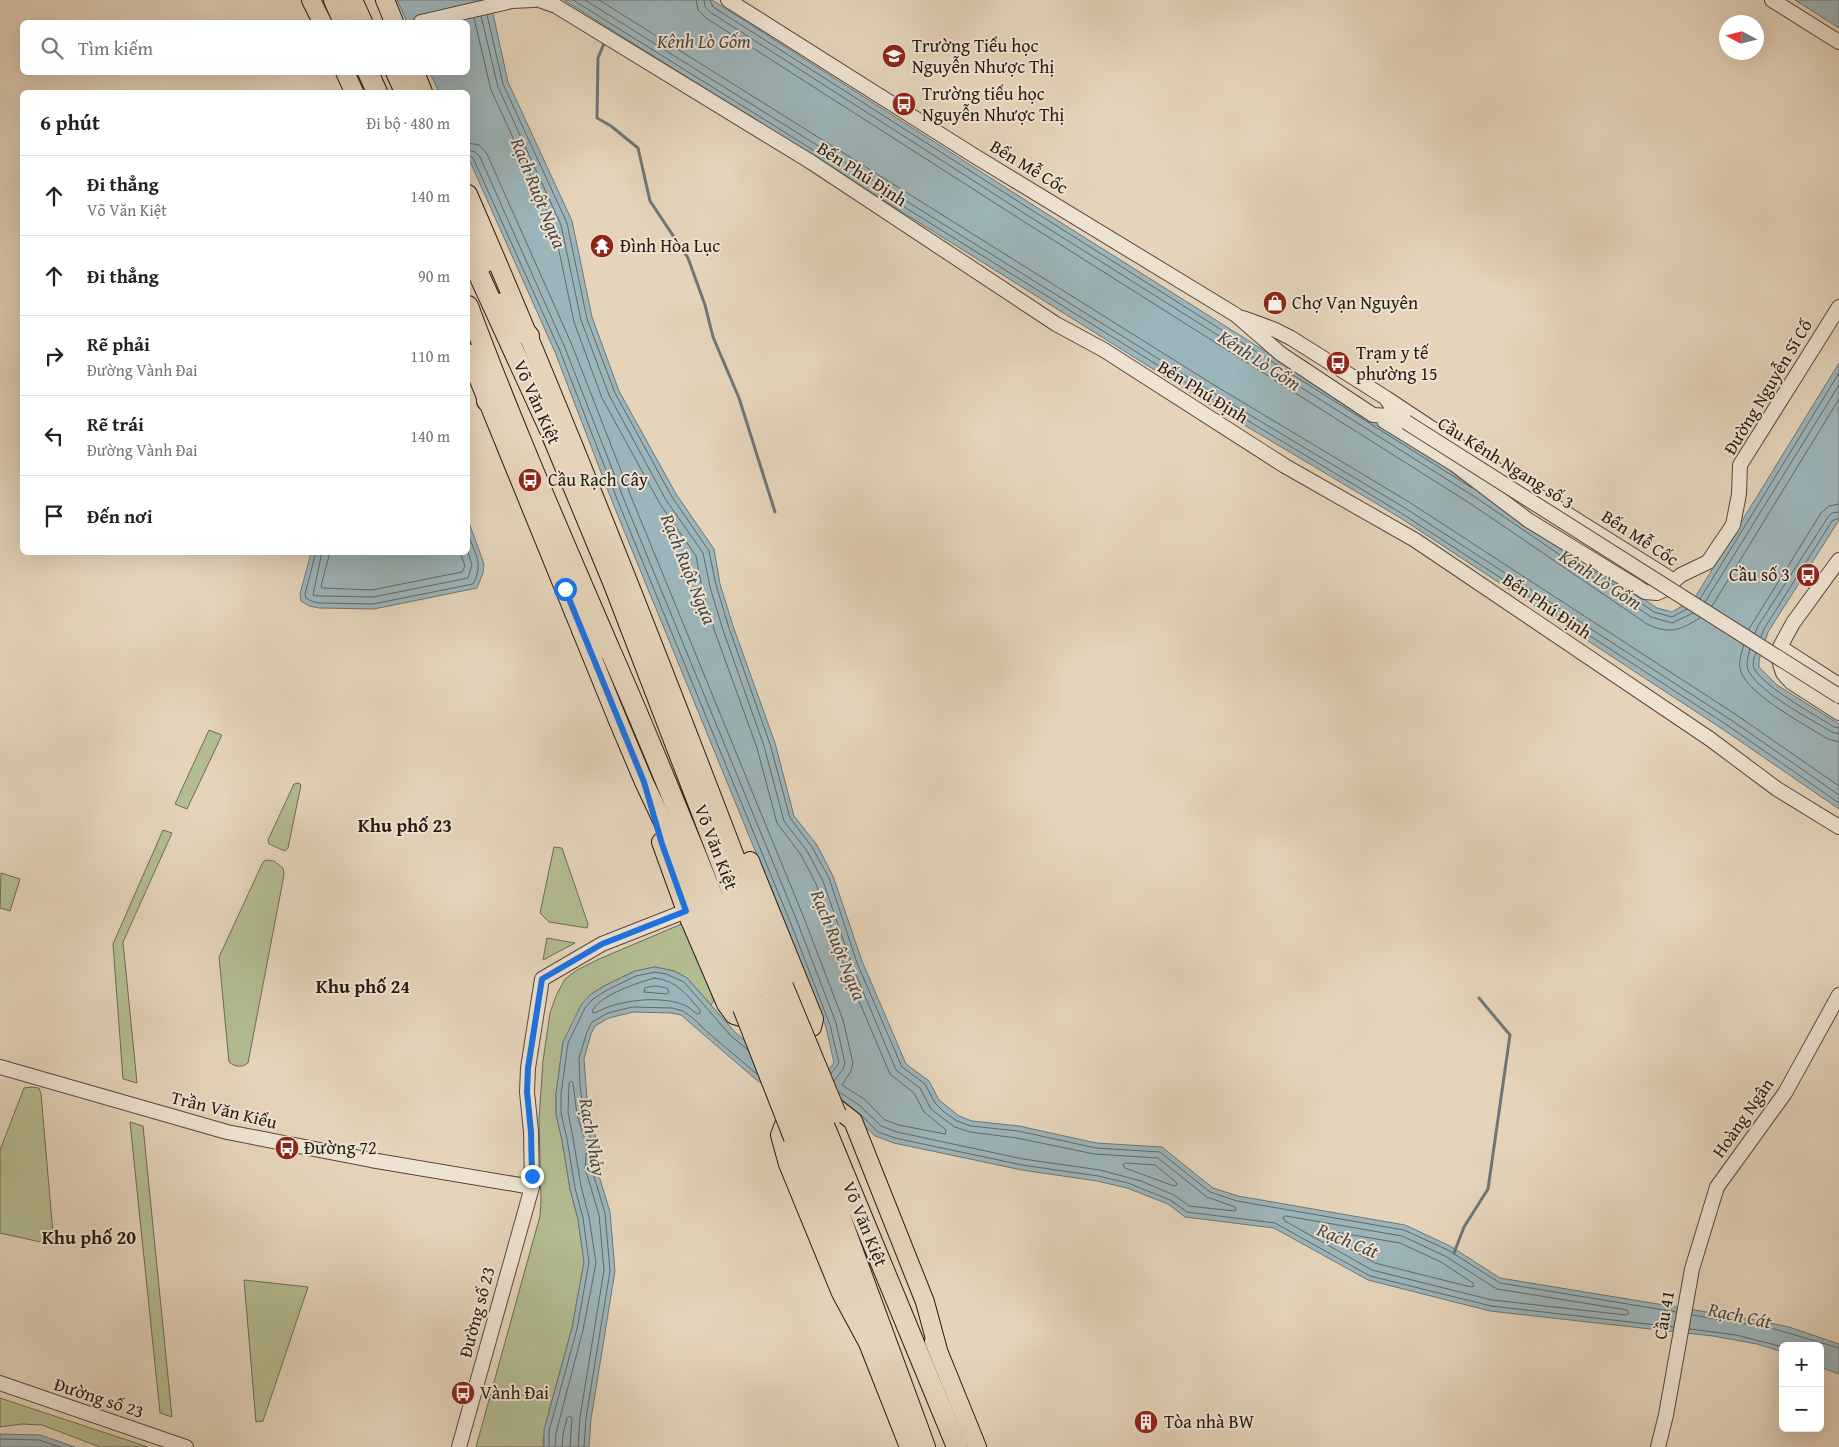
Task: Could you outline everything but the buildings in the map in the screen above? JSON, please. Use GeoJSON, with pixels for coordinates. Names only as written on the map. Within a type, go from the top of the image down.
{"type":"FeatureCollection","features":[{"type":"Feature","properties":{"kind":"highway"},"geometry":{"type":"LineString","coordinates":[[334,0],[343,20]]}},
{"type":"Feature","properties":{"kind":"highway"},"geometry":{"type":"LineString","coordinates":[[352,0],[361,20]]}},
{"type":"Feature","properties":{"kind":"highway"},"geometry":{"type":"LineString","coordinates":[[363,0],[372,20]]}},
{"type":"Feature","properties":{"kind":"highway"},"geometry":{"type":"LineString","coordinates":[[369,75],[376,90]]}},
{"type":"Feature","properties":{"kind":"highway"},"geometry":{"type":"LineString","coordinates":[[386,75],[393,90]]}},
{"type":"Feature","properties":{"kind":"highway"},"geometry":{"type":"LineString","coordinates":[[397,75],[404,90]]}},
{"type":"Feature","properties":{"kind":"highway","name":"Võ Văn Kiệt"},"geometry":{"type":"LineString","coordinates":[[470,230],[510,318],[529,336]]}},
{"type":"Feature","properties":{"kind":"highway","name":"Võ Văn Kiệt"},"geometry":{"type":"LineString","coordinates":[[470,255],[549,428],[613,582],[635,638],[764,998]]}},
{"type":"Feature","properties":{"kind":"highway","name":"Võ Văn Kiệt"},"geometry":{"type":"LineString","coordinates":[[470,319],[475,350],[611,651],[764,998],[816,1127],[957,1447]]}},
{"type":"Feature","properties":{"kind":"highway"},"geometry":{"type":"LineString","coordinates":[[475,350],[487,401]]}},
{"type":"Feature","properties":{"kind":"highway"},"geometry":{"type":"LineString","coordinates":[[613,582],[631,592]]}},
{"type":"Feature","properties":{"kind":"highway"},"geometry":{"type":"LineString","coordinates":[[584,591],[579,624],[611,651]]}},
{"type":"Feature","properties":{"kind":"highway"},"geometry":{"type":"LineString","coordinates":[[635,638],[639,613]]}},
{"type":"Feature","properties":{"kind":"highway","name":"Võ Văn Kiệt"},"geometry":{"type":"LineString","coordinates":[[816,1127],[925,1447]]}},
{"type":"Feature","properties":{"kind":"main road"},"geometry":{"type":"LineString","coordinates":[[311,0],[321,20]]}},
{"type":"Feature","properties":{"kind":"main road"},"geometry":{"type":"LineString","coordinates":[[385,0],[393,20]]}},
{"type":"Feature","properties":{"kind":"main road"},"geometry":{"type":"LineString","coordinates":[[346,75],[353,90]]}},
{"type":"Feature","properties":{"kind":"main road"},"geometry":{"type":"LineString","coordinates":[[416,75],[422,90]]}},
{"type":"Feature","properties":{"kind":"main road","name":"Võ Văn Kiệt"},"geometry":{"type":"LineString","coordinates":[[470,199],[529,336],[700,764],[764,998],[816,1127],[938,1350],[976,1447]]}},
{"type":"Feature","properties":{"kind":"main road","name":"Võ Văn Kiệt"},"geometry":{"type":"LineString","coordinates":[[487,401],[644,782],[691,882],[764,998]]}},
{"type":"Feature","properties":{"kind":"main road"},"geometry":{"type":"LineString","coordinates":[[644,782],[662,844],[686,911],[726,1004],[734,1015],[740,1018],[802,1030],[812,1027],[814,1019],[722,794],[700,764]]}},
{"type":"Feature","properties":{"kind":"main road"},"geometry":{"type":"LineString","coordinates":[[868,1343],[840,1294],[788,1164],[780,1135],[787,1117],[794,1110],[823,1105],[835,1107],[853,1121],[925,1302],[938,1350]]}},
{"type":"Feature","properties":{"kind":"main road","name":"Võ Văn Kiệt"},"geometry":{"type":"LineString","coordinates":[[816,1127],[845,1265],[868,1343],[909,1447]]}},
{"type":"Feature","properties":{"kind":"street"},"geometry":{"type":"LineString","coordinates":[[430,20],[512,1],[533,0]]}},
{"type":"Feature","properties":{"kind":"street","name":"Bến Phú Định"},"geometry":{"type":"LineString","coordinates":[[540,0],[556,6],[812,162],[1056,324],[1104,350],[1285,466],[1415,540],[1710,738],[1777,789],[1839,827]]}},
{"type":"Feature","properties":{"kind":"street","name":"Bến Mễ Cốc"},"geometry":{"type":"LineString","coordinates":[[728,0],[973,155],[1236,315],[1281,354],[1454,464],[1528,520],[1645,592],[1657,594],[1671,586],[1674,581],[1291,338],[1236,315]]}},
{"type":"Feature","properties":{"kind":"street"},"geometry":{"type":"LineString","coordinates":[[1772,0],[1839,42]]}},
{"type":"Feature","properties":{"kind":"street","name":"Đường Nguyễn Sĩ Cố"},"geometry":{"type":"LineString","coordinates":[[1674,581],[1681,575],[1708,562],[1733,525],[1739,494],[1740,465],[1839,307]]}},
{"type":"Feature","properties":{"kind":"street"},"geometry":{"type":"LineString","coordinates":[[1281,354],[1291,338]]}},
{"type":"Feature","properties":{"kind":"street","name":"Bến Mễ Cốc"},"geometry":{"type":"LineString","coordinates":[[1386,398],[1395,412],[1406,422]]}},
{"type":"Feature","properties":{"kind":"street","name":"Bến Mễ Cốc"},"geometry":{"type":"LineString","coordinates":[[1373,414],[1390,416],[1406,422]]}},
{"type":"Feature","properties":{"kind":"street","name":"Cầu Kênh Ngang số 3"},"geometry":{"type":"LineString","coordinates":[[1406,422],[1839,696]]}},
{"type":"Feature","properties":{"kind":"street"},"geometry":{"type":"LineString","coordinates":[[1839,560],[1793,623],[1777,654],[1783,673],[1791,682],[1839,713]]}},
{"type":"Feature","properties":{"kind":"street"},"geometry":{"type":"LineString","coordinates":[[1780,647],[1839,685]]}},
{"type":"Feature","properties":{"kind":"street","name":"Đường số 23"},"geometry":{"type":"LineString","coordinates":[[459,1447],[532,1187],[527,1084],[542,979],[602,944],[686,911]]}},
{"type":"Feature","properties":{"kind":"street","name":"Hoàng Ngân"},"geometry":{"type":"LineString","coordinates":[[1692,1269],[1718,1187],[1785,1093],[1839,995]]}},
{"type":"Feature","properties":{"kind":"street","name":"Trần Văn Kiểu"},"geometry":{"type":"LineString","coordinates":[[0,1067],[226,1132],[372,1160],[532,1187]]}},
{"type":"Feature","properties":{"kind":"street","name":"Cầu 41"},"geometry":{"type":"LineString","coordinates":[[1658,1447],[1692,1269]]}},
{"type":"Feature","properties":{"kind":"street","name":"Đường số 23"},"geometry":{"type":"LineString","coordinates":[[0,1383],[186,1447]]}},
{"type":"Feature","properties":{"kind":"green space"},"geometry":{"type":"Polygon","coordinates":[[[209,730],[222,735],[187,809],[175,804],[209,730]]]}},
{"type":"Feature","properties":{"kind":"green space"},"geometry":{"type":"Polygon","coordinates":[[[299,783],[301,785],[288,848],[285,851],[269,844],[268,840],[294,784],[299,783]]]}},
{"type":"Feature","properties":{"kind":"green space"},"geometry":{"type":"Polygon","coordinates":[[[163,830],[172,833],[123,942],[137,1083],[123,1079],[113,944],[163,830]]]}},
{"type":"Feature","properties":{"kind":"green space"},"geometry":{"type":"Polygon","coordinates":[[[554,847],[562,848],[588,924],[587,928],[549,922],[540,913],[554,847]]]}},
{"type":"Feature","properties":{"kind":"green space"},"geometry":{"type":"Polygon","coordinates":[[[266,860],[274,861],[283,868],[284,875],[248,1063],[238,1066],[229,1062],[219,957],[263,862],[266,860]]]}},
{"type":"Feature","properties":{"kind":"green space"},"geometry":{"type":"Polygon","coordinates":[[[1,873],[20,879],[10,911],[0,908],[1,873]]]}},
{"type":"Feature","properties":{"kind":"green space"},"geometry":{"type":"Polygon","coordinates":[[[684,923],[714,1000],[711,1005],[687,978],[674,971],[655,967],[635,971],[590,995],[563,1042],[556,1094],[556,1114],[570,1189],[578,1219],[584,1262],[572,1328],[549,1411],[543,1440],[544,1447],[476,1447],[540,1216],[539,1119],[543,1061],[550,1013],[556,996],[565,979],[577,970],[684,923]]]}},
{"type":"Feature","properties":{"kind":"green space"},"geometry":{"type":"Polygon","coordinates":[[[547,938],[575,943],[543,960],[547,938]]]}},
{"type":"Feature","properties":{"kind":"green space"},"geometry":{"type":"Polygon","coordinates":[[[24,1088],[39,1088],[41,1094],[54,1245],[0,1233],[0,1150],[24,1088]]]}},
{"type":"Feature","properties":{"kind":"green space"},"geometry":{"type":"Polygon","coordinates":[[[130,1122],[143,1126],[172,1417],[160,1413],[130,1122]]]}},
{"type":"Feature","properties":{"kind":"green space"},"geometry":{"type":"Polygon","coordinates":[[[244,1280],[308,1287],[263,1421],[256,1422],[244,1280]]]}},
{"type":"Feature","properties":{"kind":"green space"},"geometry":{"type":"Polygon","coordinates":[[[0,1398],[148,1447],[100,1447],[42,1425],[22,1424],[0,1427],[0,1398]]]}},
{"type":"Feature","properties":{"kind":"water"},"geometry":{"type":"Polygon","coordinates":[[[397,0],[490,0],[508,82],[572,221],[592,317],[619,391],[676,494],[714,549],[720,584],[775,743],[794,816],[817,845],[833,876],[862,961],[906,1064],[929,1081],[939,1100],[959,1116],[972,1121],[1019,1126],[1096,1143],[1162,1147],[1213,1188],[1238,1196],[1405,1225],[1450,1246],[1500,1278],[1789,1327],[1839,1344],[1839,1374],[1824,1368],[1824,1342],[1779,1342],[1779,1351],[1757,1344],[1713,1336],[1490,1311],[1368,1280],[1274,1228],[1185,1217],[1168,1204],[1127,1188],[1097,1181],[1022,1170],[894,1143],[875,1136],[851,1113],[772,1091],[681,1015],[633,1012],[609,1018],[595,1026],[584,1059],[588,1112],[598,1145],[596,1166],[610,1212],[615,1271],[591,1419],[589,1447],[544,1447],[544,1430],[572,1328],[584,1262],[578,1219],[570,1189],[556,1114],[556,1094],[563,1042],[581,1005],[590,995],[604,986],[635,971],[655,967],[674,971],[687,978],[735,1032],[776,1068],[820,1079],[834,1063],[826,1027],[614,506],[555,352],[470,161],[470,90],[438,90],[431,75],[470,75],[470,20],[406,20],[397,0]]]}},
{"type":"Feature","properties":{"kind":"water","name":"Kênh Lò Gốm"},"geometry":{"type":"Polygon","coordinates":[[[564,0],[712,0],[1430,455],[1657,608],[1672,612],[1694,599],[1839,363],[1839,520],[1768,632],[1759,660],[1759,667],[1777,685],[1839,724],[1839,809],[1724,730],[1399,517],[1204,401],[564,0]]]}},
{"type":"Feature","properties":{"kind":"water"},"geometry":{"type":"Polygon","coordinates":[[[1795,0],[1839,0],[1839,28],[1795,0]]]}},
{"type":"Feature","properties":{"kind":"water"},"geometry":{"type":"Polygon","coordinates":[[[470,526],[484,564],[483,573],[477,588],[374,609],[319,608],[309,606],[301,601],[300,594],[310,555],[470,555],[470,526]]]}},
{"type":"Feature","properties":{"kind":"water"},"geometry":{"type":"Polygon","coordinates":[[[0,1434],[40,1435],[75,1447],[0,1447],[0,1434]]]}},
{"type":"Feature","properties":{"kind":"waterway"},"geometry":{"type":"LineString","coordinates":[[605,41],[598,58],[597,118],[611,126],[638,148],[650,201],[688,258],[705,305],[713,337],[739,398],[775,512]]}},
{"type":"Feature","properties":{"kind":"waterway"},"geometry":{"type":"LineString","coordinates":[[1454,1253],[1464,1227],[1488,1189],[1510,1035],[1479,998]]}},
{"type":"Feature","properties":{"kind":"place","name":"Trường Tiểu học Nguyễn Nhược Thị"},"geometry":{"type":"Point","coordinates":[894,56]}},
{"type":"Feature","properties":{"kind":"place","name":"Trường tiểu học Nguyễn Nhược Thị"},"geometry":{"type":"Point","coordinates":[904,104]}},
{"type":"Feature","properties":{"kind":"place","name":"Đình Hòa Lục"},"geometry":{"type":"Point","coordinates":[602,246]}},
{"type":"Feature","properties":{"kind":"place","name":"Chợ Vạn Nguyên"},"geometry":{"type":"Point","coordinates":[1275,303]}},
{"type":"Feature","properties":{"kind":"place","name":"Trạm y tế phường 15"},"geometry":{"type":"Point","coordinates":[1338,363]}},
{"type":"Feature","properties":{"kind":"place","name":"Cầu Rạch Cây"},"geometry":{"type":"Point","coordinates":[530,480]}},
{"type":"Feature","properties":{"kind":"place","name":"Cầu số 3"},"geometry":{"type":"Point","coordinates":[1808,575]}},
{"type":"Feature","properties":{"kind":"place","name":"Đường 72"},"geometry":{"type":"Point","coordinates":[287,1148]}},
{"type":"Feature","properties":{"kind":"place","name":"Vành Đai"},"geometry":{"type":"Point","coordinates":[463,1393]}},
{"type":"Feature","properties":{"kind":"place","name":"Tòa nhà BW"},"geometry":{"type":"Point","coordinates":[1146,1422]}},
{"type":"Feature","properties":{"kind":"district","name":"Khu phố 23"},"geometry":{"type":"Point","coordinates":[405,825]}},
{"type":"Feature","properties":{"kind":"district","name":"Khu phố 24"},"geometry":{"type":"Point","coordinates":[363,986]}},
{"type":"Feature","properties":{"kind":"district","name":"Khu phố 20"},"geometry":{"type":"Point","coordinates":[89,1237]}},
{"type":"Feature","properties":{"kind":"route"},"geometry":{"type":"LineString","coordinates":[[532,1176],[531,1132],[527,1092],[528,1068],[542,979],[602,944],[686,911],[662,844],[644,782],[565,589]]}},
{"type":"Feature","properties":{"kind":"water label","name":"Rạch Ruột Ngựa"},"geometry":{"type":"Point","coordinates":[539,193]}},
{"type":"Feature","properties":{"kind":"water label","name":"Rạch Ruột Ngựa"},"geometry":{"type":"Point","coordinates":[689,569]}},
{"type":"Feature","properties":{"kind":"water label","name":"Rạch Ruột Ngựa"},"geometry":{"type":"Point","coordinates":[839,945]}},
{"type":"Feature","properties":{"kind":"water label","name":"Rạch Nhảy"},"geometry":{"type":"Point","coordinates":[593,1137]}},
{"type":"Feature","properties":{"kind":"water label","name":"Rạch Cát"},"geometry":{"type":"Point","coordinates":[1348,1240]}},
{"type":"Feature","properties":{"kind":"water label","name":"Rạch Cát"},"geometry":{"type":"Point","coordinates":[1740,1315]}}]}
